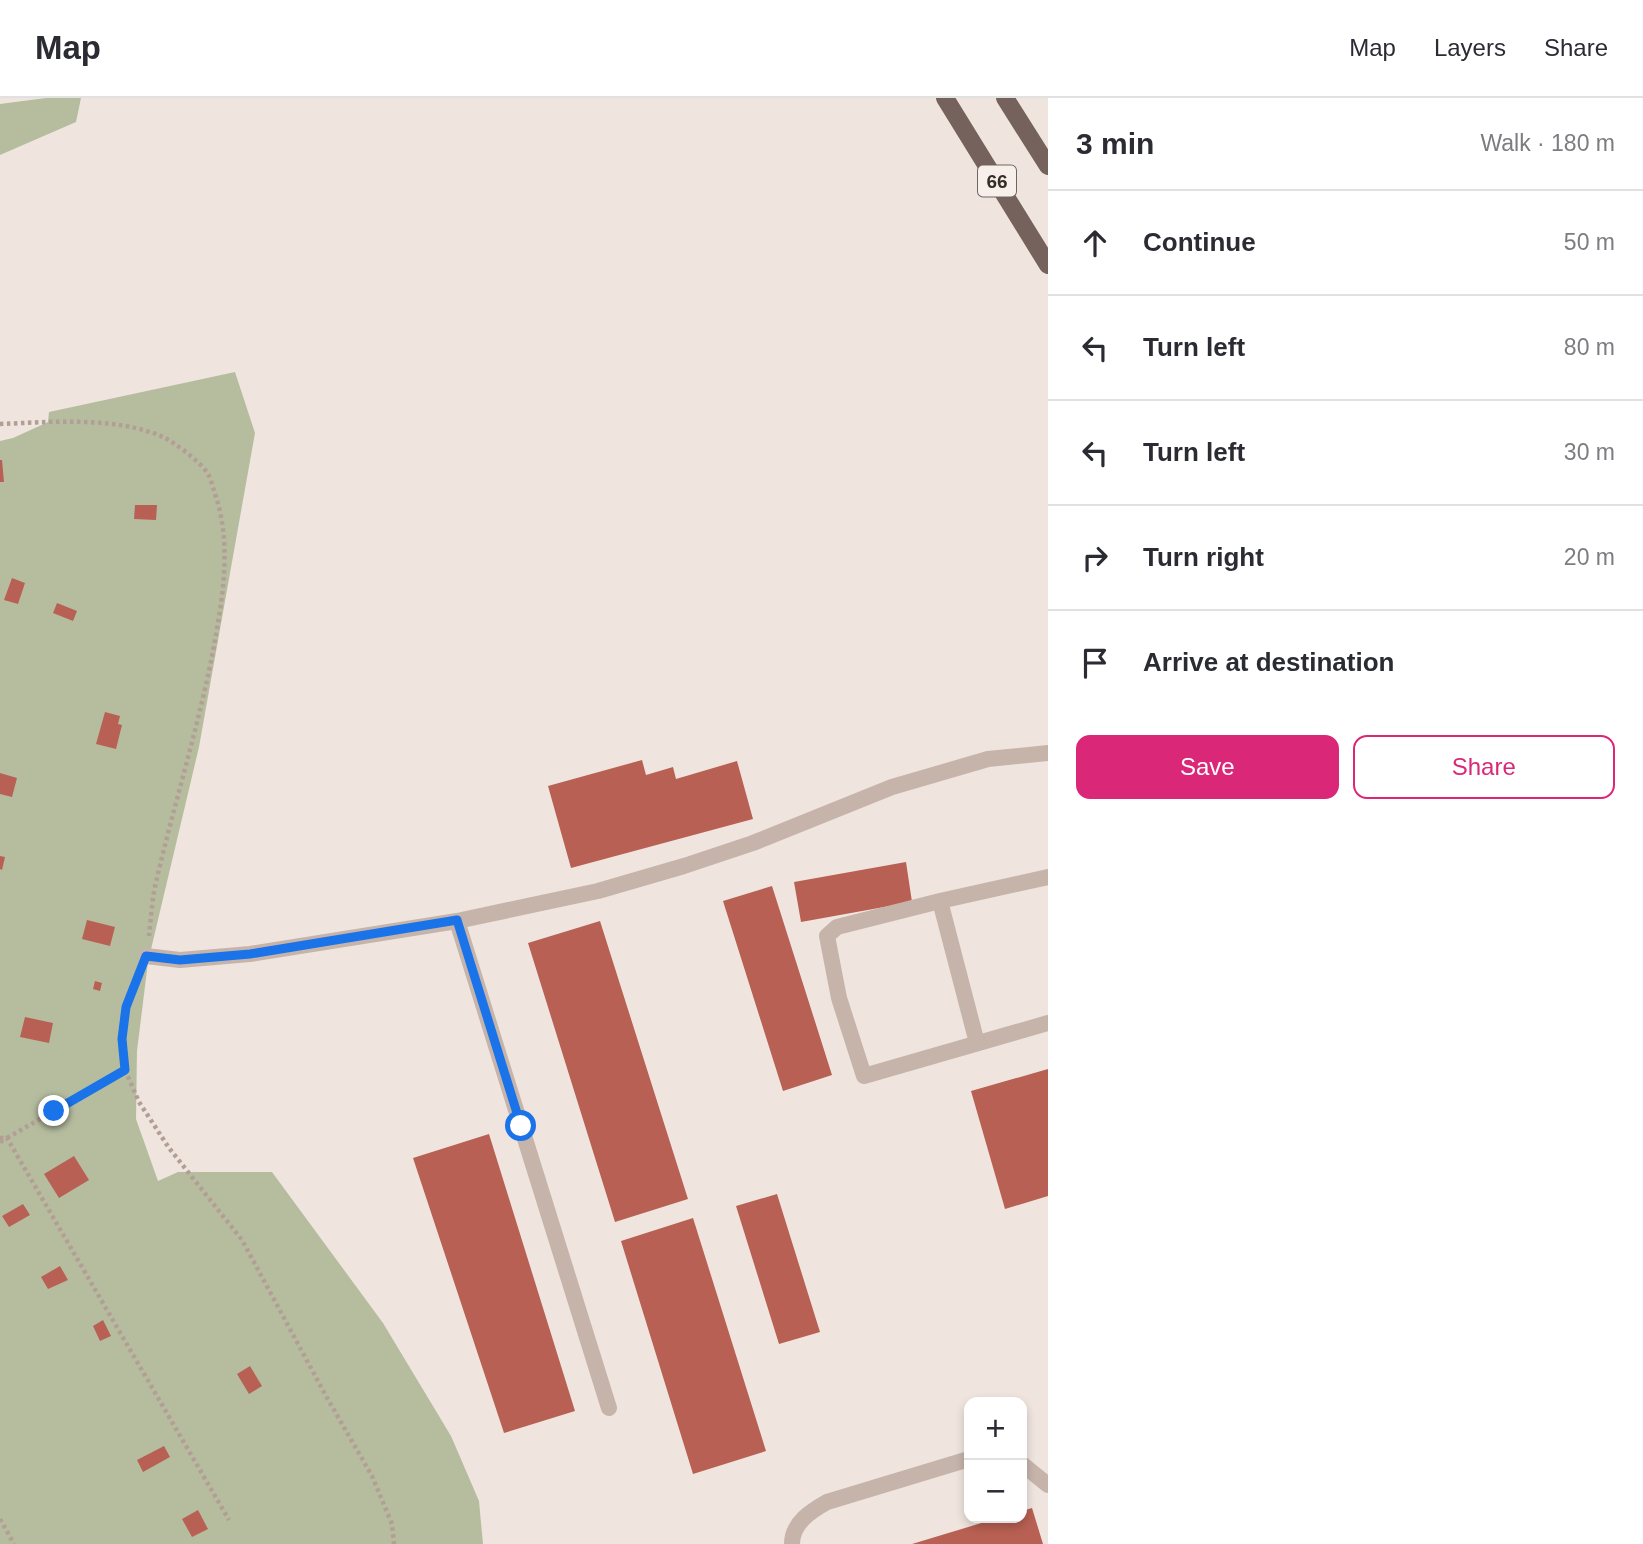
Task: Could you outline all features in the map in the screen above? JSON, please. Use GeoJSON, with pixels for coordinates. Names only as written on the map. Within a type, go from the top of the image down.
{"type":"FeatureCollection","features":[{"type":"Feature","properties":{"kind":"main road","name":"66"},"geometry":{"type":"LineString","coordinates":[[945,98],[1048,265]]}},
{"type":"Feature","properties":{"kind":"main road","name":"66"},"geometry":{"type":"LineString","coordinates":[[1005,98],[1048,166]]}},
{"type":"Feature","properties":{"kind":"lane"},"geometry":{"type":"LineString","coordinates":[[146,956],[180,960],[250,954],[457,920],[598,891],[753,843],[892,787],[988,759],[1048,752]]}},
{"type":"Feature","properties":{"kind":"lane"},"geometry":{"type":"LineString","coordinates":[[1048,877],[837,927],[827,936],[839,998],[864,1076],[1048,1023]]}},
{"type":"Feature","properties":{"kind":"lane"},"geometry":{"type":"LineString","coordinates":[[940,901],[977,1043]]}},
{"type":"Feature","properties":{"kind":"lane"},"geometry":{"type":"LineString","coordinates":[[457,920],[609,1408]]}},
{"type":"Feature","properties":{"kind":"lane"},"geometry":{"type":"LineString","coordinates":[[792,1544],[799,1524],[811,1511],[827,1502],[966,1460]]}},
{"type":"Feature","properties":{"kind":"lane"},"geometry":{"type":"LineString","coordinates":[[1027,1468],[1048,1485]]}},
{"type":"Feature","properties":{"kind":"path"},"geometry":{"type":"LineString","coordinates":[[0,424],[124,424],[164,437],[188,454],[208,474],[221,512],[225,547],[223,596],[206,686],[156,882],[146,956],[126,1007],[122,1039],[125,1070],[139,1102],[169,1148],[242,1240],[372,1476],[392,1524],[394,1544]]}},
{"type":"Feature","properties":{"kind":"path"},"geometry":{"type":"LineString","coordinates":[[0,1140],[125,1070]]}},
{"type":"Feature","properties":{"kind":"path"},"geometry":{"type":"LineString","coordinates":[[7,1138],[229,1520]]}},
{"type":"Feature","properties":{"kind":"path"},"geometry":{"type":"LineString","coordinates":[[0,1519],[14,1544]]}},
{"type":"Feature","properties":{"kind":"green space"},"geometry":{"type":"Polygon","coordinates":[[[46,98],[81,98],[76,122],[0,155],[0,104],[46,98]]]}},
{"type":"Feature","properties":{"kind":"green space"},"geometry":{"type":"Polygon","coordinates":[[[235,372],[255,433],[199,747],[148,962],[137,1051],[136,1119],[158,1181],[178,1172],[272,1172],[383,1323],[451,1436],[479,1501],[483,1544],[0,1544],[0,441],[48,422],[49,412],[235,372]]]}},
{"type":"Feature","properties":{"kind":"building"},"geometry":{"type":"Polygon","coordinates":[[[2,460],[4,482],[0,482],[2,460]]]}},
{"type":"Feature","properties":{"kind":"building"},"geometry":{"type":"Polygon","coordinates":[[[135,505],[157,505],[156,520],[134,519],[135,505]]]}},
{"type":"Feature","properties":{"kind":"building"},"geometry":{"type":"Polygon","coordinates":[[[12,578],[25,583],[18,604],[4,600],[12,578]]]}},
{"type":"Feature","properties":{"kind":"building"},"geometry":{"type":"Polygon","coordinates":[[[57,603],[77,611],[73,621],[53,613],[57,603]]]}},
{"type":"Feature","properties":{"kind":"building"},"geometry":{"type":"Polygon","coordinates":[[[105,712],[120,716],[118,724],[122,725],[116,749],[96,744],[105,712]]]}},
{"type":"Feature","properties":{"kind":"building"},"geometry":{"type":"Polygon","coordinates":[[[642,760],[646,775],[673,767],[676,779],[737,761],[753,819],[571,868],[548,786],[642,760]]]}},
{"type":"Feature","properties":{"kind":"building"},"geometry":{"type":"Polygon","coordinates":[[[0,773],[17,778],[12,797],[0,794],[0,773]]]}},
{"type":"Feature","properties":{"kind":"building"},"geometry":{"type":"Polygon","coordinates":[[[0,856],[5,857],[2,870],[0,869],[0,856]]]}},
{"type":"Feature","properties":{"kind":"building"},"geometry":{"type":"Polygon","coordinates":[[[906,862],[912,902],[801,922],[794,882],[906,862]]]}},
{"type":"Feature","properties":{"kind":"building"},"geometry":{"type":"Polygon","coordinates":[[[772,886],[832,1075],[783,1091],[723,901],[772,886]]]}},
{"type":"Feature","properties":{"kind":"building"},"geometry":{"type":"Polygon","coordinates":[[[87,920],[115,927],[110,946],[82,939],[87,920]]]}},
{"type":"Feature","properties":{"kind":"building"},"geometry":{"type":"Polygon","coordinates":[[[600,921],[688,1199],[615,1222],[528,943],[600,921]]]}},
{"type":"Feature","properties":{"kind":"building"},"geometry":{"type":"Polygon","coordinates":[[[95,981],[102,983],[100,991],[93,989],[95,981]]]}},
{"type":"Feature","properties":{"kind":"building"},"geometry":{"type":"Polygon","coordinates":[[[25,1017],[53,1023],[49,1043],[20,1037],[25,1017]]]}},
{"type":"Feature","properties":{"kind":"building"},"geometry":{"type":"Polygon","coordinates":[[[1048,1069],[1048,1196],[1005,1209],[971,1091],[1048,1069]]]}},
{"type":"Feature","properties":{"kind":"building"},"geometry":{"type":"Polygon","coordinates":[[[489,1134],[575,1411],[504,1433],[413,1158],[489,1134]]]}},
{"type":"Feature","properties":{"kind":"building"},"geometry":{"type":"Polygon","coordinates":[[[74,1156],[89,1180],[59,1198],[44,1174],[74,1156]]]}},
{"type":"Feature","properties":{"kind":"building"},"geometry":{"type":"Polygon","coordinates":[[[777,1194],[820,1332],[779,1344],[736,1206],[777,1194]]]}},
{"type":"Feature","properties":{"kind":"building"},"geometry":{"type":"Polygon","coordinates":[[[23,1204],[30,1215],[9,1227],[2,1216],[23,1204]]]}},
{"type":"Feature","properties":{"kind":"building"},"geometry":{"type":"Polygon","coordinates":[[[693,1218],[766,1451],[693,1474],[621,1241],[693,1218]]]}},
{"type":"Feature","properties":{"kind":"building"},"geometry":{"type":"Polygon","coordinates":[[[60,1266],[68,1280],[48,1289],[41,1277],[60,1266]]]}},
{"type":"Feature","properties":{"kind":"building"},"geometry":{"type":"Polygon","coordinates":[[[103,1320],[111,1336],[100,1341],[93,1326],[103,1320]]]}},
{"type":"Feature","properties":{"kind":"building"},"geometry":{"type":"Polygon","coordinates":[[[250,1366],[262,1386],[249,1394],[237,1374],[250,1366]]]}},
{"type":"Feature","properties":{"kind":"building"},"geometry":{"type":"Polygon","coordinates":[[[164,1446],[170,1457],[143,1472],[137,1460],[164,1446]]]}},
{"type":"Feature","properties":{"kind":"building"},"geometry":{"type":"Polygon","coordinates":[[[1032,1508],[1043,1544],[912,1544],[981,1523],[1027,1523],[1027,1510],[1032,1508]]]}},
{"type":"Feature","properties":{"kind":"building"},"geometry":{"type":"Polygon","coordinates":[[[198,1510],[208,1529],[192,1537],[182,1519],[198,1510]]]}},
{"type":"Feature","properties":{"kind":"route"},"geometry":{"type":"LineString","coordinates":[[54,1111],[125,1070],[122,1039],[126,1007],[146,956],[180,960],[250,954],[457,920],[521,1126]]}}]}
